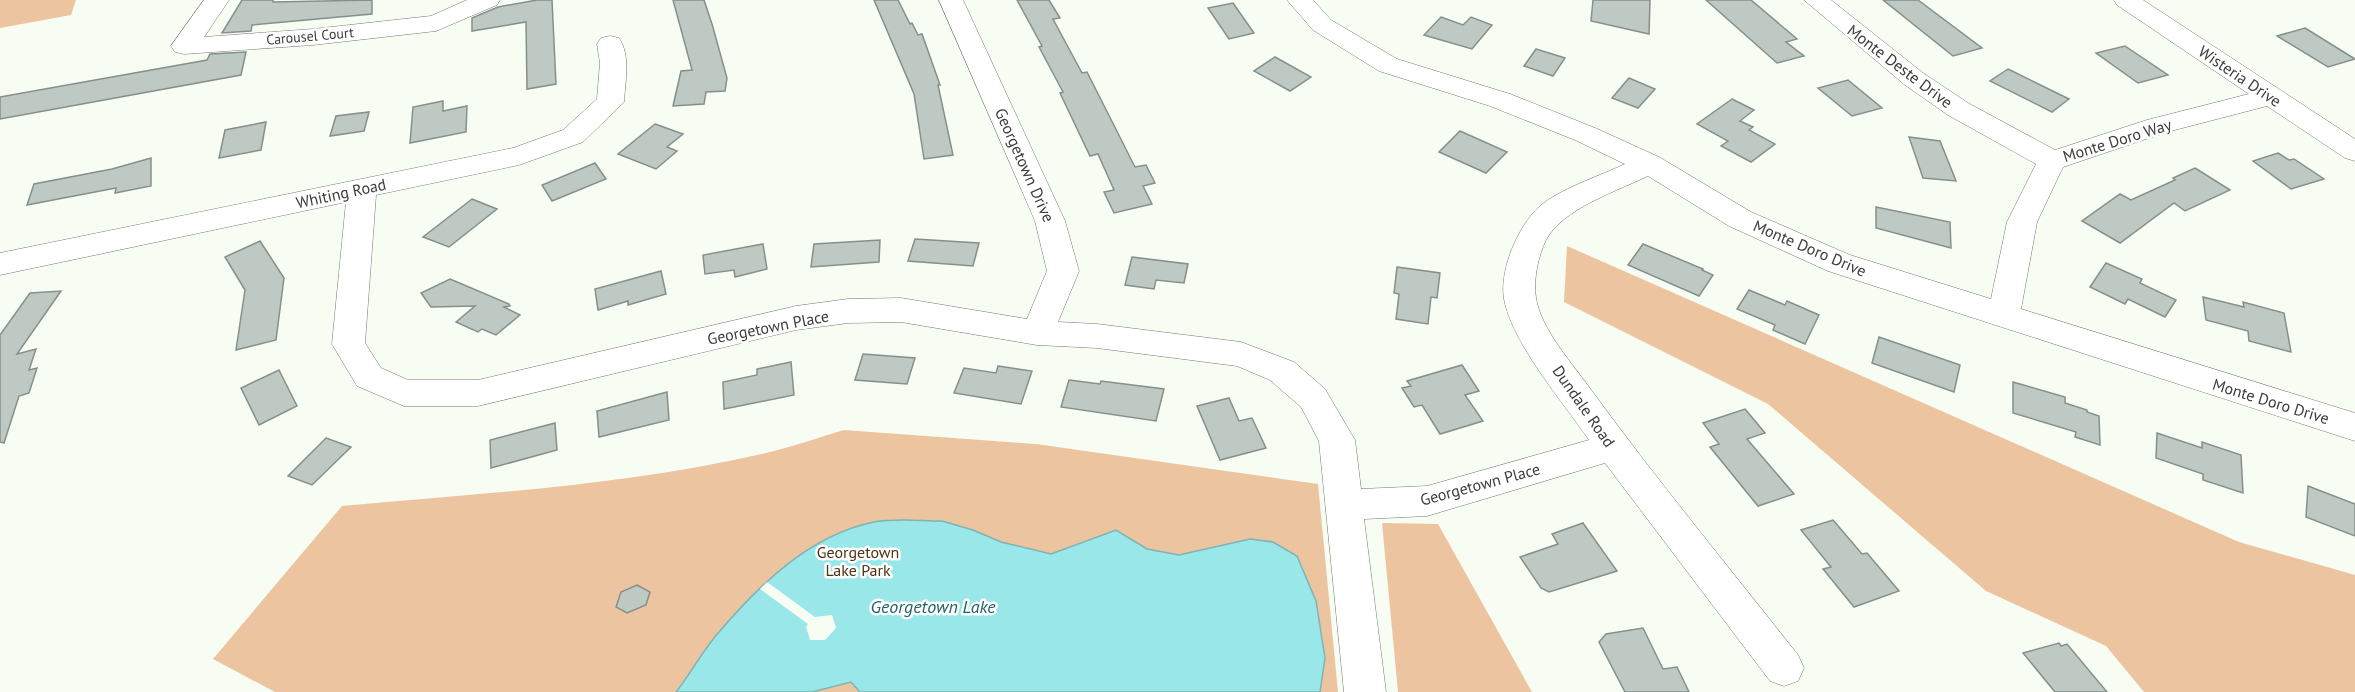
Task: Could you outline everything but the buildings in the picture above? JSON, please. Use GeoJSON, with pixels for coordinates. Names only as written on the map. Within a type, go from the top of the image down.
{"type":"FeatureCollection","features":[{"type":"Feature","properties":{"kind":"street","name":"Carousel Court"},"geometry":{"type":"LineString","coordinates":[[217,0],[184,46],[436,23],[488,0]]}},
{"type":"Feature","properties":{"kind":"street","name":"Georgetown Drive"},"geometry":{"type":"LineString","coordinates":[[951,0],[1050,221],[1063,272],[1037,333]]}},
{"type":"Feature","properties":{"kind":"street","name":"Monte Doro Drive"},"geometry":{"type":"LineString","coordinates":[[1299,0],[1322,26],[1388,65],[1500,100],[1585,134],[1649,164],[1740,219],[1839,263],[2355,427]]}},
{"type":"Feature","properties":{"kind":"street","name":"Monte Deste Drive"},"geometry":{"type":"LineString","coordinates":[[1816,0],[1914,79],[1958,109],[2052,161]]}},
{"type":"Feature","properties":{"kind":"street","name":"Wisteria Drive"},"geometry":{"type":"LineString","coordinates":[[2126,0],[2355,152]]}},
{"type":"Feature","properties":{"kind":"street","name":"Whiting Road"},"geometry":{"type":"LineString","coordinates":[[0,264],[519,156],[573,136],[610,102],[613,63],[610,44]]}},
{"type":"Feature","properties":{"kind":"street","name":"Monte Doro Way"},"geometry":{"type":"LineString","coordinates":[[2004,316],[2022,222],[2052,161],[2157,126],[2271,97]]}},
{"type":"Feature","properties":{"kind":"street","name":"Dundale Road"},"geometry":{"type":"LineString","coordinates":[[1649,164],[1573,200],[1550,214],[1532,237],[1522,262],[1520,298],[1534,335],[1613,447],[1784,668]]}},
{"type":"Feature","properties":{"kind":"street","name":"Georgetown Place"},"geometry":{"type":"LineString","coordinates":[[362,188],[348,344],[369,376],[404,393],[478,393],[796,318],[848,311],[901,310],[1037,333],[1097,336],[1241,354],[1282,371],[1313,398],[1337,440],[1365,692]]}},
{"type":"Feature","properties":{"kind":"street","name":"Georgetown Place"},"geometry":{"type":"LineString","coordinates":[[1345,505],[1427,501],[1613,447]]}},
{"type":"Feature","properties":{"kind":"green space"},"geometry":{"type":"Polygon","coordinates":[[[0,0],[76,0],[71,15],[0,28],[0,0]]]}},
{"type":"Feature","properties":{"kind":"green space"},"geometry":{"type":"Polygon","coordinates":[[[1567,246],[2239,542],[2355,575],[2355,692],[2144,692],[2106,646],[1986,591],[1768,404],[1564,302],[1567,246]]]}},
{"type":"Feature","properties":{"kind":"green space","name":"Georgetown Lake Park"},"geometry":{"type":"Polygon","coordinates":[[[844,430],[1036,444],[1318,484],[1338,692],[275,692],[213,659],[342,506],[503,492],[664,473],[770,452],[844,430]]]}},
{"type":"Feature","properties":{"kind":"green space"},"geometry":{"type":"Polygon","coordinates":[[[1382,523],[1438,524],[1532,692],[1398,692],[1382,523]]]}},
{"type":"Feature","properties":{"kind":"water","name":"Georgetown Lake"},"geometry":{"type":"Polygon","coordinates":[[[942,521],[973,530],[1001,542],[1051,554],[1116,530],[1147,549],[1179,555],[1250,539],[1273,542],[1297,556],[1316,601],[1325,658],[1320,692],[860,692],[851,682],[812,692],[676,692],[708,646],[735,614],[769,580],[808,550],[851,528],[874,522],[942,521]]]}},
{"type":"Feature","properties":{"kind":"pier"},"geometry":{"type":"Polygon","coordinates":[[[767,582],[815,617],[832,615],[836,628],[825,640],[810,640],[806,627],[808,624],[760,589],[767,582]]]}}]}
